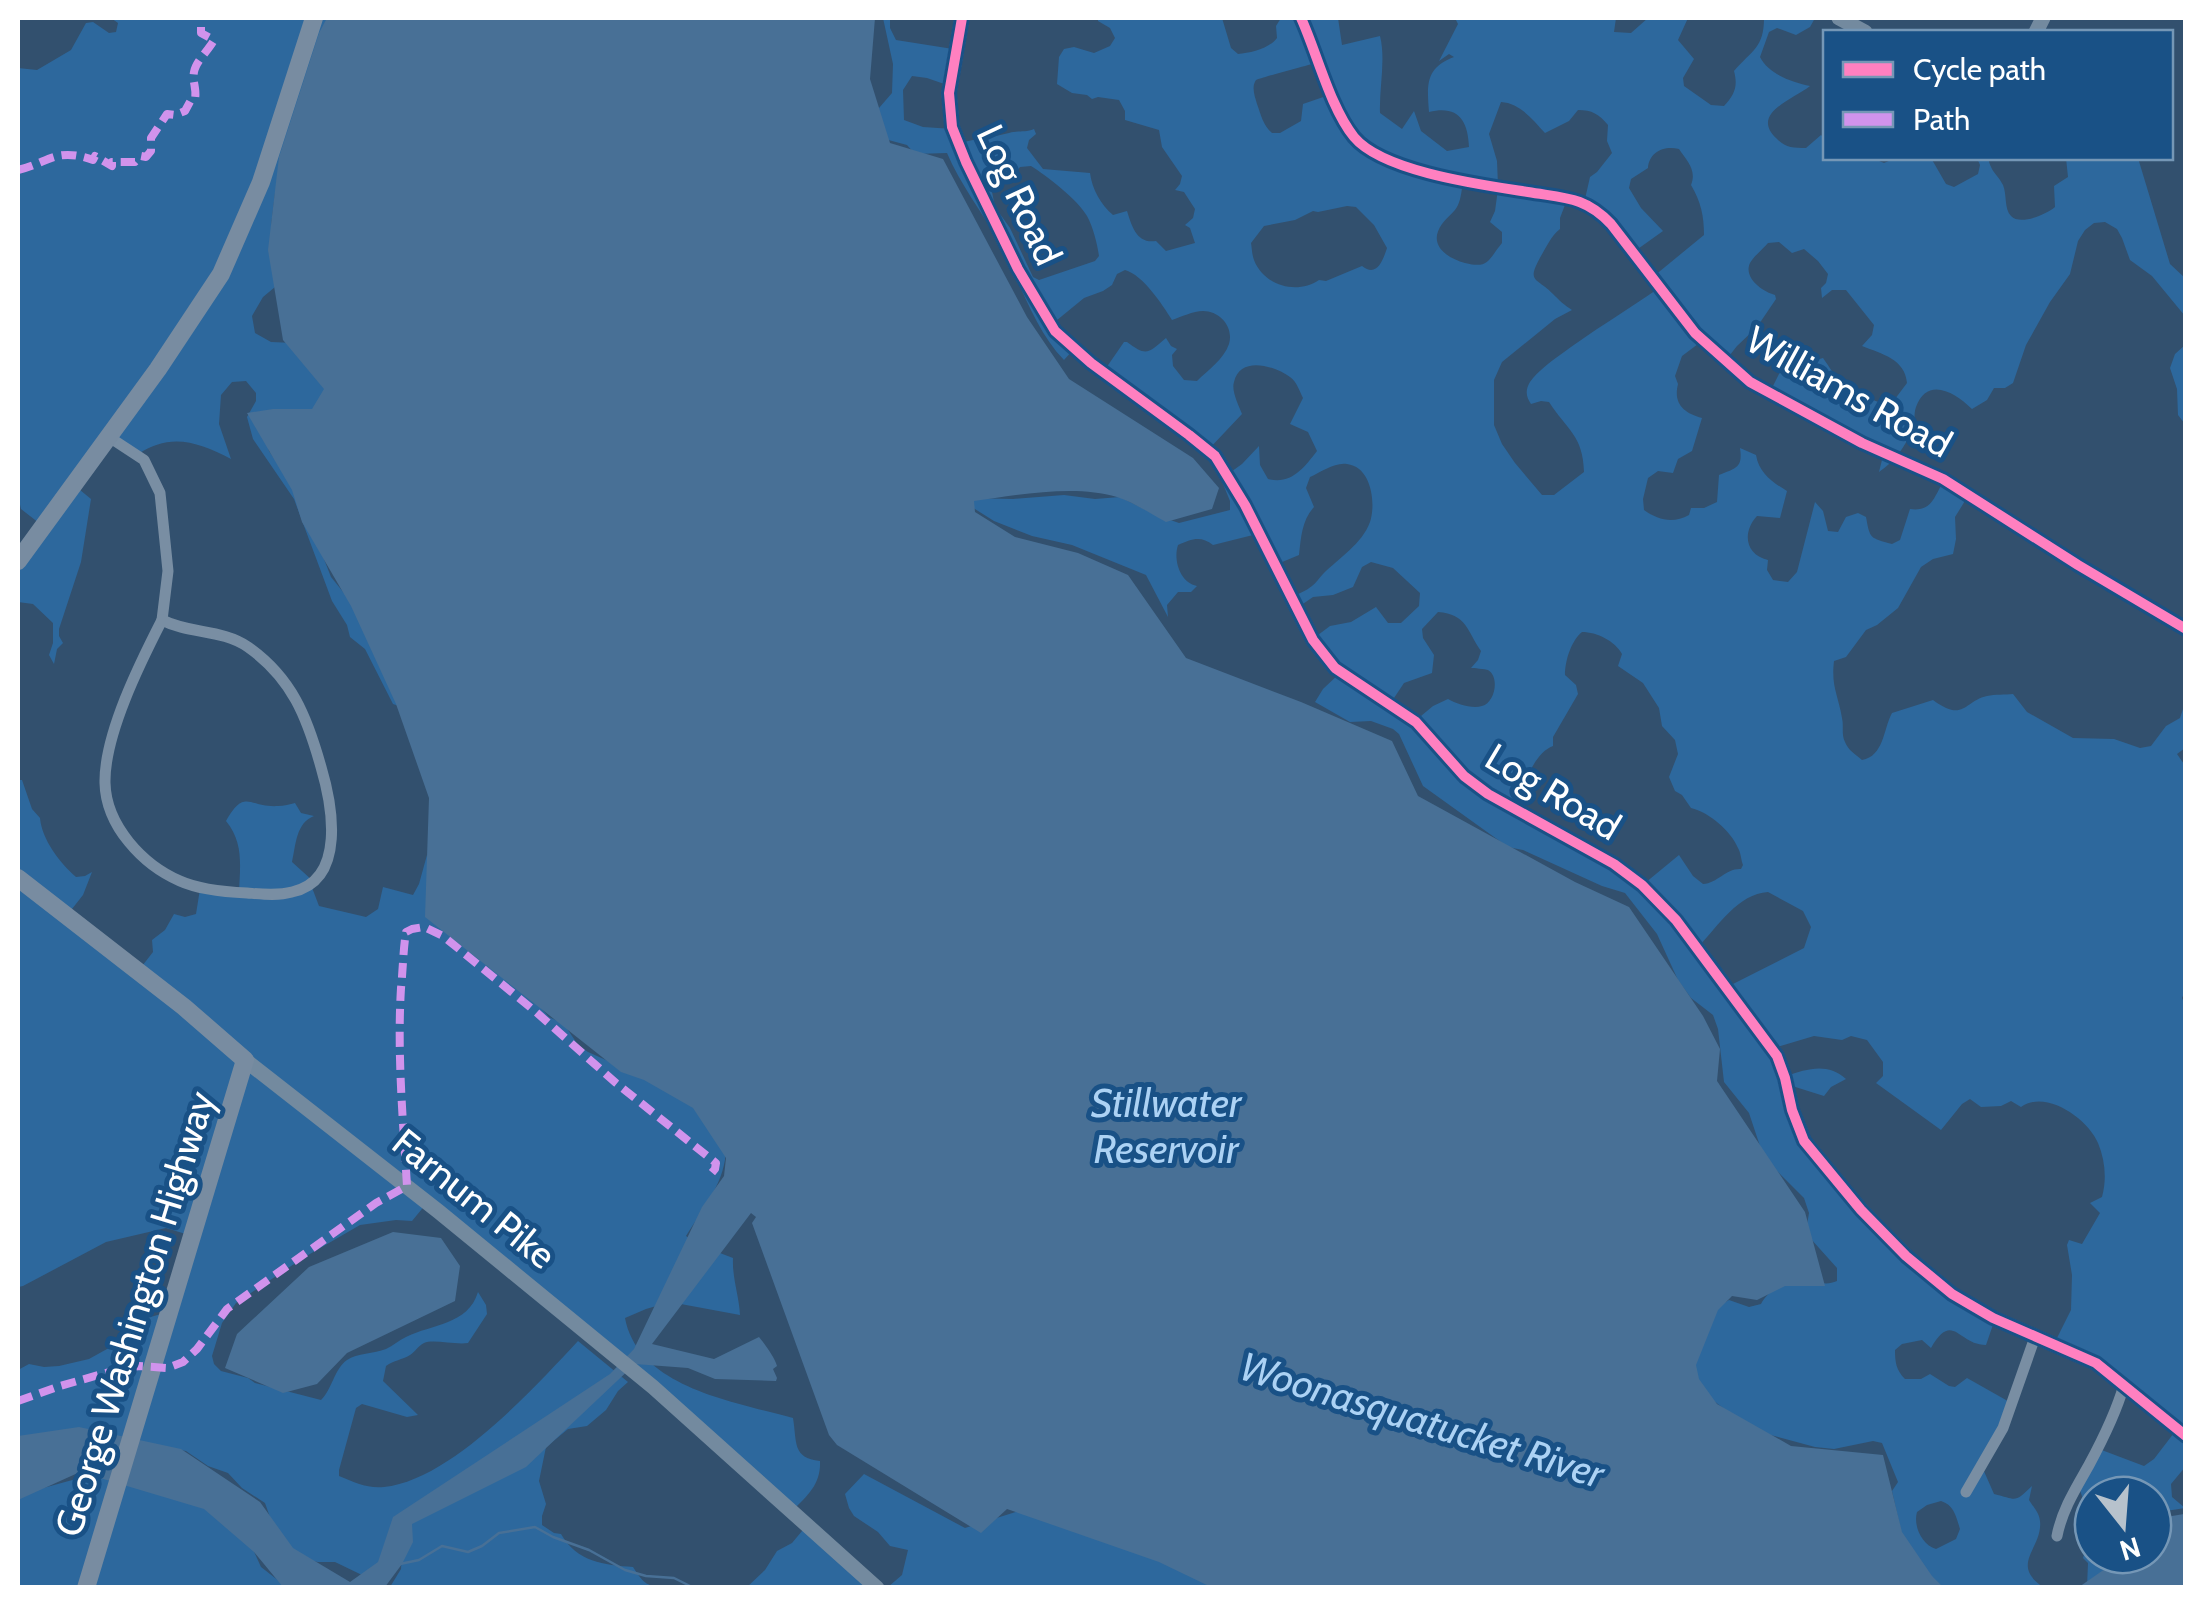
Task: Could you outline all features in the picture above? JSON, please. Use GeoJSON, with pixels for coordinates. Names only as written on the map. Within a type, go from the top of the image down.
{"type":"FeatureCollection","features":[{"type":"Feature","properties":{"kind":"main road"},"geometry":{"type":"LineString","coordinates":[[18,562],[222,274],[261,182],[314,18]]}},
{"type":"Feature","properties":{"kind":"main road","name":"Farnum Pike"},"geometry":{"type":"LineString","coordinates":[[18,878],[184,1006],[245,1060]]}},
{"type":"Feature","properties":{"kind":"main road","name":"George Washington Highway"},"geometry":{"type":"LineString","coordinates":[[86,1588],[245,1060]]}},
{"type":"Feature","properties":{"kind":"street","name":"Log Road"},"geometry":{"type":"LineString","coordinates":[[962,18],[948,93],[952,127],[1018,269],[1054,332],[1215,456],[1245,505],[1314,640],[1335,668],[1416,722],[1476,785],[1614,864],[1642,885],[1676,920],[1777,1056],[1804,1141],[1861,1210],[1906,1256],[1952,1294],[1993,1318],[2096,1363],[2186,1436]]}},
{"type":"Feature","properties":{"kind":"street","name":"Williams Road"},"geometry":{"type":"LineString","coordinates":[[1302,18],[1344,121],[1362,146],[1392,162],[1424,171],[1566,198],[1595,208],[1696,333],[1750,382],[1862,443],[1943,479],[2186,630]]}},
{"type":"Feature","properties":{"kind":"street"},"geometry":{"type":"LineString","coordinates":[[1839,18],[1861,30]]}},
{"type":"Feature","properties":{"kind":"street"},"geometry":{"type":"LineString","coordinates":[[110,437],[144,460],[160,493],[168,571],[162,620],[134,678],[106,762],[106,792],[114,820],[132,845],[177,880],[252,894],[301,889],[322,869],[330,850],[333,826],[322,770],[298,701],[277,672],[246,646],[226,636],[162,620]]}},
{"type":"Feature","properties":{"kind":"street","name":"Farnum Pike"},"geometry":{"type":"LineString","coordinates":[[245,1060],[633,1370],[877,1588]]}},
{"type":"Feature","properties":{"kind":"street"},"geometry":{"type":"LineString","coordinates":[[1966,1492],[2003,1428],[2035,1338]]}},
{"type":"Feature","properties":{"kind":"street"},"geometry":{"type":"LineString","coordinates":[[2057,1536],[2061,1516],[2118,1408],[2124,1385]]}},
{"type":"Feature","properties":{"kind":"shaded area"},"geometry":{"type":"Polygon","coordinates":[[[111,18],[328,18],[275,193],[271,226],[275,287],[263,297],[252,316],[255,333],[271,342],[294,343],[332,385],[315,408],[264,429],[269,451],[299,495],[331,577],[361,605],[402,707],[393,704],[365,649],[350,637],[332,601],[294,499],[253,439],[247,417],[256,393],[246,381],[232,382],[221,395],[219,424],[231,459],[184,442],[161,444],[137,455],[109,433],[74,485],[91,499],[81,562],[59,629],[63,643],[57,649],[54,664],[49,655],[53,623],[33,604],[18,602],[18,554],[39,523],[21,509],[18,496],[18,68],[37,70],[71,50],[86,23],[116,32],[118,23],[111,18]]]}},
{"type":"Feature","properties":{"kind":"shaded area"},"geometry":{"type":"Polygon","coordinates":[[[883,18],[890,18],[896,40],[953,49],[950,86],[912,76],[903,90],[904,120],[923,127],[953,129],[959,143],[1034,129],[1036,134],[1027,148],[1043,169],[1090,173],[1095,191],[1109,211],[1113,215],[1127,211],[1140,237],[1156,241],[1166,251],[1195,243],[1185,225],[1193,218],[1195,209],[1184,192],[1175,190],[1182,176],[1162,147],[1159,130],[1125,120],[1119,100],[1092,99],[1057,84],[1059,57],[1064,49],[1074,47],[1094,53],[1110,46],[1115,38],[1098,18],[1222,18],[1231,48],[1238,54],[1274,42],[1281,18],[1338,18],[1342,45],[1380,36],[1380,113],[1402,129],[1414,111],[1421,131],[1447,151],[1469,147],[1464,122],[1447,111],[1429,112],[1428,86],[1438,66],[1454,57],[1449,54],[1439,61],[1458,24],[1455,18],[1616,18],[1614,32],[1631,33],[1648,18],[1688,18],[1678,40],[1694,59],[1683,78],[1684,86],[1711,105],[1724,106],[1735,90],[1734,71],[1759,42],[1764,18],[1815,18],[1810,27],[1796,35],[1777,28],[1769,32],[1760,57],[1775,73],[1810,86],[1777,108],[1768,121],[1769,129],[1786,146],[1806,148],[1821,135],[1823,160],[1932,160],[1946,184],[1954,187],[1978,174],[1978,160],[1989,160],[2003,185],[2009,213],[2021,220],[2040,216],[2055,207],[2054,186],[2068,177],[2066,160],[2139,160],[2170,264],[2185,278],[2185,316],[2152,276],[2130,260],[2117,229],[2105,222],[2094,223],[2078,241],[2070,274],[2026,345],[2013,383],[1994,388],[1987,400],[1972,409],[1950,393],[1927,392],[1916,407],[1914,427],[1906,442],[1879,472],[1883,456],[1770,392],[1781,370],[1823,358],[1845,386],[1871,399],[1892,403],[1907,383],[1902,368],[1891,358],[1862,346],[1872,335],[1874,325],[1846,290],[1832,290],[1822,298],[1821,288],[1828,274],[1818,261],[1804,249],[1792,253],[1779,242],[1768,243],[1750,263],[1749,274],[1755,284],[1776,299],[1757,327],[1726,360],[1702,341],[1682,356],[1675,376],[1679,402],[1685,410],[1702,418],[1692,451],[1678,459],[1673,473],[1658,471],[1648,478],[1643,499],[1644,510],[1655,516],[1666,520],[1683,518],[1691,508],[1717,502],[1719,475],[1737,466],[1740,448],[1756,455],[1767,476],[1787,491],[1780,518],[1757,516],[1749,529],[1748,542],[1754,553],[1768,560],[1767,570],[1773,580],[1788,582],[1797,572],[1815,502],[1823,511],[1828,531],[1838,532],[1846,517],[1858,513],[1866,517],[1872,536],[1892,544],[1900,540],[1910,509],[1928,506],[1944,480],[1968,496],[1955,517],[1953,554],[1921,567],[1898,608],[1866,630],[1846,657],[1834,661],[1844,739],[1862,760],[1879,748],[1892,713],[1933,700],[1958,710],[1987,696],[2013,694],[2027,712],[2073,738],[2114,739],[2140,748],[2151,746],[2166,726],[2180,718],[2185,703],[2185,748],[2177,754],[2186,767],[2186,989],[2182,998],[2186,1007],[2186,1466],[2173,1482],[2173,1475],[2084,1475],[2099,1449],[2144,1466],[2177,1429],[2055,1342],[2071,1310],[2072,1275],[2067,1245],[2069,1240],[2082,1244],[2100,1213],[2090,1203],[2102,1197],[2105,1176],[2093,1134],[2076,1116],[2054,1104],[2031,1102],[2021,1107],[2011,1101],[1981,1107],[1970,1099],[1941,1130],[1876,1083],[1883,1076],[1883,1062],[1867,1040],[1851,1036],[1842,1040],[1814,1036],[1774,1048],[1786,1076],[1824,1069],[1846,1079],[1824,1096],[1789,1085],[1806,1141],[1905,1253],[1996,1316],[1986,1345],[1951,1330],[1931,1348],[1922,1340],[1902,1344],[1895,1350],[1896,1362],[1905,1379],[1921,1379],[1930,1374],[1955,1387],[1967,1378],[2013,1404],[1983,1469],[1994,1494],[2015,1499],[2032,1486],[2029,1500],[2037,1512],[2040,1531],[2028,1563],[2033,1579],[2043,1587],[1927,1587],[1910,1570],[1892,1491],[1898,1482],[1882,1443],[1873,1441],[1834,1449],[1752,1430],[1689,1382],[1714,1309],[1729,1300],[1749,1307],[1761,1304],[1775,1289],[1795,1280],[1837,1281],[1837,1268],[1811,1239],[1804,1198],[1764,1158],[1749,1113],[1724,1082],[1713,1015],[1691,998],[1678,980],[1657,934],[1625,893],[1508,847],[1423,786],[1393,729],[1371,721],[1350,722],[1315,702],[1340,673],[1314,638],[1330,626],[1351,622],[1376,607],[1388,623],[1401,623],[1419,606],[1420,593],[1393,568],[1371,562],[1362,567],[1353,587],[1313,597],[1297,608],[1291,597],[1313,585],[1356,544],[1370,522],[1370,487],[1355,467],[1338,464],[1310,477],[1306,488],[1314,507],[1301,535],[1299,555],[1275,565],[1257,534],[1213,545],[1196,539],[1178,545],[1179,570],[1197,586],[1191,592],[1178,592],[1167,605],[1168,617],[1146,575],[1072,545],[1032,536],[994,521],[967,504],[967,498],[1120,497],[1179,523],[1230,510],[1221,479],[1259,446],[1260,465],[1268,479],[1276,480],[1296,474],[1317,451],[1308,432],[1290,424],[1303,398],[1298,386],[1276,369],[1259,365],[1243,368],[1234,382],[1242,414],[1208,450],[1104,371],[1124,342],[1147,351],[1166,338],[1177,349],[1172,355],[1173,366],[1184,380],[1197,381],[1220,359],[1229,344],[1227,326],[1220,317],[1203,311],[1172,320],[1145,284],[1125,270],[1117,274],[1112,285],[1084,298],[1051,325],[1073,350],[1064,360],[1036,319],[999,242],[947,153],[915,154],[907,145],[881,138],[879,108],[892,93],[893,64],[883,18]],[[1319,62],[1256,80],[1254,92],[1264,123],[1272,133],[1280,133],[1301,121],[1303,104],[1332,94],[1319,62]],[[1501,102],[1489,134],[1497,161],[1498,185],[1463,181],[1458,205],[1442,224],[1437,238],[1441,250],[1452,258],[1473,265],[1484,264],[1502,243],[1502,232],[1490,222],[1498,189],[1568,197],[1560,229],[1547,245],[1534,275],[1572,310],[1502,362],[1494,380],[1494,425],[1502,444],[1542,495],[1554,495],[1584,472],[1581,449],[1549,402],[1531,404],[1528,385],[1556,358],[1659,288],[1654,276],[1704,235],[1703,215],[1691,185],[1692,170],[1679,149],[1658,151],[1648,168],[1631,179],[1629,188],[1663,231],[1635,251],[1610,213],[1585,199],[1590,177],[1612,153],[1607,141],[1608,125],[1598,115],[1578,110],[1569,121],[1545,133],[1520,109],[1501,102]],[[1031,166],[1020,167],[1011,179],[991,187],[995,207],[1010,228],[1033,277],[1039,280],[1095,261],[1099,256],[1096,241],[1083,210],[1031,166]],[[1356,207],[1313,211],[1295,220],[1264,226],[1251,243],[1259,269],[1273,282],[1301,287],[1362,266],[1375,269],[1387,248],[1374,225],[1356,207]],[[1438,612],[1422,629],[1434,655],[1432,673],[1404,683],[1390,704],[1415,721],[1448,699],[1478,707],[1493,695],[1492,673],[1471,668],[1481,651],[1469,630],[1455,616],[1438,612]],[[1582,632],[1567,658],[1565,675],[1576,685],[1578,694],[1553,737],[1553,746],[1539,756],[1514,806],[1645,883],[1679,855],[1703,884],[1741,869],[1740,852],[1725,829],[1691,808],[1675,791],[1669,777],[1678,754],[1675,740],[1662,726],[1659,708],[1643,683],[1618,666],[1622,654],[1615,645],[1582,632]],[[1768,892],[1747,898],[1699,946],[1729,986],[1804,948],[1811,927],[1803,911],[1768,892]],[[1941,1501],[1917,1512],[1920,1534],[1936,1549],[1956,1539],[1960,1529],[1954,1512],[1941,1501]]]}},
{"type":"Feature","properties":{"kind":"shaded area"},"geometry":{"type":"Polygon","coordinates":[[[2185,345],[2185,424],[2178,415],[2177,389],[2170,368],[2175,354],[2185,345]]]}},
{"type":"Feature","properties":{"kind":"shaded area"},"geometry":{"type":"Polygon","coordinates":[[[18,780],[22,780],[44,835],[58,858],[76,877],[92,872],[83,895],[68,914],[139,970],[153,952],[152,940],[165,930],[174,914],[196,914],[200,889],[239,893],[238,846],[226,821],[232,811],[243,802],[268,806],[295,803],[301,813],[314,816],[300,829],[292,862],[313,881],[319,906],[366,917],[378,909],[383,887],[413,895],[427,855],[523,988],[549,1017],[564,1024],[578,1045],[624,1068],[670,1065],[726,1145],[719,1182],[686,1236],[733,1258],[740,1315],[670,1302],[625,1318],[634,1342],[649,1361],[669,1376],[718,1398],[793,1418],[800,1452],[820,1461],[816,1483],[804,1499],[793,1510],[426,1204],[412,1221],[360,1225],[236,1303],[222,1323],[212,1356],[214,1364],[221,1371],[255,1383],[321,1400],[347,1360],[386,1349],[458,1317],[478,1292],[487,1314],[468,1343],[424,1343],[410,1355],[386,1366],[383,1381],[418,1415],[407,1417],[362,1404],[356,1408],[339,1476],[367,1486],[384,1487],[410,1481],[463,1450],[515,1406],[578,1341],[628,1382],[587,1426],[568,1429],[546,1447],[539,1481],[546,1504],[542,1525],[561,1534],[583,1556],[633,1567],[645,1582],[663,1587],[390,1587],[401,1569],[402,1552],[362,1575],[335,1562],[295,1557],[278,1540],[265,1503],[228,1473],[208,1466],[186,1451],[141,1443],[18,1452],[18,1370],[29,1364],[59,1366],[89,1359],[116,1344],[133,1322],[161,1314],[189,1235],[166,1228],[106,1242],[18,1287],[18,780]]]}},
{"type":"Feature","properties":{"kind":"shaded area"},"geometry":{"type":"Polygon","coordinates":[[[94,1474],[148,1477],[243,1527],[261,1567],[288,1588],[18,1588],[18,1495],[94,1474]]]}},
{"type":"Feature","properties":{"kind":"shaded area"},"geometry":{"type":"Polygon","coordinates":[[[864,1474],[965,1528],[1022,1510],[1240,1587],[888,1587],[902,1575],[908,1550],[890,1546],[849,1508],[845,1494],[864,1474]]]}},
{"type":"Feature","properties":{"kind":"shaded area"},"geometry":{"type":"Polygon","coordinates":[[[2173,1498],[2185,1508],[2173,1510],[2173,1498]]]}},
{"type":"Feature","properties":{"kind":"shaded area"},"geometry":{"type":"Polygon","coordinates":[[[807,1525],[876,1588],[746,1588],[765,1570],[777,1551],[792,1543],[807,1525]]]}},
{"type":"Feature","properties":{"kind":"shaded area"},"geometry":{"type":"Polygon","coordinates":[[[2088,1575],[2104,1575],[2087,1587],[2088,1575]]]}},
{"type":"Feature","properties":{"kind":"water","name":"Stillwater Reservoir"},"geometry":{"type":"Polygon","coordinates":[[[327,18],[875,18],[870,79],[890,143],[943,159],[1027,317],[1069,379],[1193,458],[1219,488],[1212,509],[1166,522],[1123,499],[1083,491],[974,501],[975,512],[1015,537],[1078,553],[1128,575],[1186,658],[1392,741],[1418,796],[1575,882],[1629,907],[1703,1016],[1720,1049],[1717,1081],[1805,1212],[1825,1286],[1785,1286],[1757,1300],[1732,1296],[1718,1310],[1696,1365],[1699,1379],[1717,1404],[1791,1446],[1883,1455],[1902,1532],[1943,1587],[1211,1587],[1159,1562],[1007,1509],[981,1533],[837,1445],[829,1435],[752,1223],[756,1217],[751,1213],[652,1344],[714,1359],[759,1337],[776,1363],[776,1381],[715,1379],[688,1368],[635,1364],[526,1467],[412,1524],[413,1542],[385,1587],[283,1587],[254,1552],[204,1509],[80,1472],[18,1500],[18,1436],[79,1427],[181,1449],[260,1502],[293,1548],[350,1582],[378,1562],[393,1517],[610,1374],[634,1349],[702,1207],[724,1176],[726,1158],[693,1108],[644,1080],[621,1072],[425,917],[429,798],[396,704],[351,606],[302,522],[292,490],[247,413],[312,409],[324,389],[283,340],[268,250],[279,157],[327,18]]]}},
{"type":"Feature","properties":{"kind":"water"},"geometry":{"type":"Polygon","coordinates":[[[393,1232],[441,1238],[460,1266],[455,1301],[347,1353],[317,1384],[283,1393],[225,1368],[237,1334],[309,1267],[393,1232]]]}},
{"type":"Feature","properties":{"kind":"water"},"geometry":{"type":"Polygon","coordinates":[[[2184,1514],[2185,1587],[2079,1587],[2096,1575],[2173,1575],[2173,1516],[2184,1514]]]}},
{"type":"Feature","properties":{"kind":"waterway"},"geometry":{"type":"LineString","coordinates":[[400,1564],[419,1560],[442,1546],[468,1552],[499,1533],[535,1527],[625,1570],[674,1578],[694,1588]]}},
{"type":"Feature","properties":{"kind":"marked path"},"geometry":{"type":"LineString","coordinates":[[18,170],[61,155],[93,160],[95,156],[112,166],[112,162],[135,162],[146,157],[151,151],[151,138],[167,114],[185,111],[195,99],[195,68],[214,40],[201,33],[201,18]]}},
{"type":"Feature","properties":{"kind":"marked path"},"geometry":{"type":"LineString","coordinates":[[18,1401],[116,1370],[139,1366],[167,1368],[183,1362],[227,1309],[376,1203],[407,1186],[400,1013],[406,932],[412,929],[424,927],[443,936],[536,1012],[716,1163],[710,1175]]}},
{"type":"Feature","properties":{"kind":"cycle path"},"geometry":{"type":"LineString","coordinates":[[962,18],[949,93],[952,127],[1018,269],[1055,331],[1091,363],[1215,456],[1245,505],[1313,640],[1335,668],[1416,722],[1464,776],[1488,794],[1614,864],[1642,885],[1676,920],[1777,1056],[1804,1141],[1861,1210],[1906,1256],[1952,1294],[1993,1318],[2096,1363],[2186,1436]]}},
{"type":"Feature","properties":{"kind":"cycle path"},"geometry":{"type":"LineString","coordinates":[[1301,18],[1345,125],[1368,149],[1435,175],[1563,197],[1592,208],[1611,224],[1695,333],[1750,382],[1862,443],[1943,479],[2186,629]]}},
{"type":"Feature","properties":{"kind":"water label","name":"Woonasquatucket River"},"geometry":{"type":"Point","coordinates":[1422,1420]}}]}
